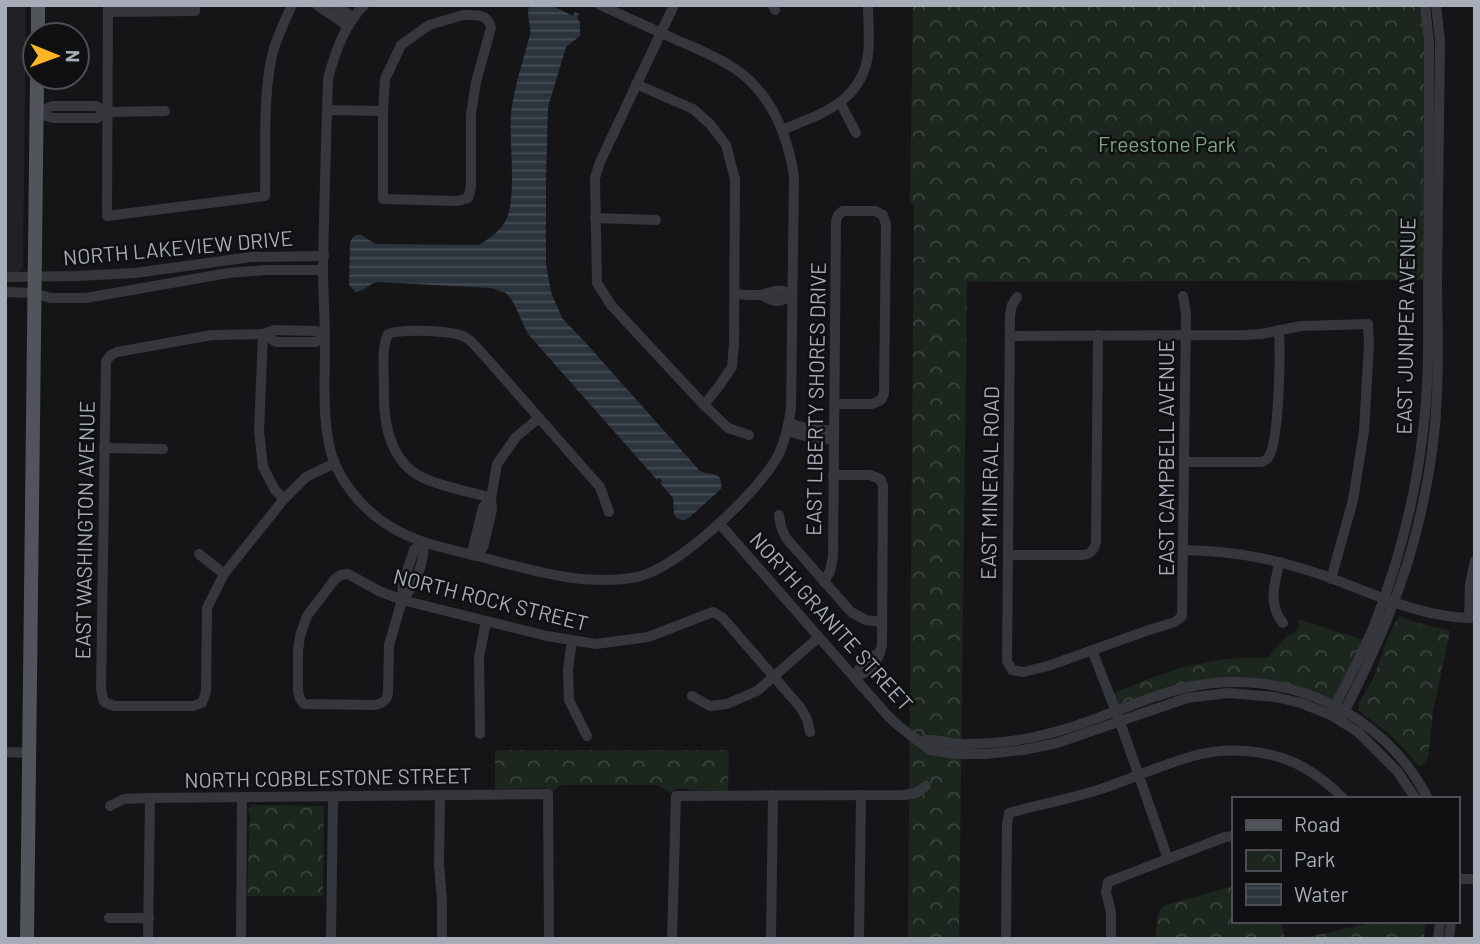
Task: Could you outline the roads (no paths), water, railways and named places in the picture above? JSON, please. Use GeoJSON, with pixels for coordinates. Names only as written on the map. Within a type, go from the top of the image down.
{"type":"FeatureCollection","features":[{"type":"Feature","properties":{"kind":"main road"},"geometry":{"type":"LineString","coordinates":[[27,939],[37,91]]}},
{"type":"Feature","properties":{"kind":"street"},"geometry":{"type":"LineString","coordinates":[[195,8],[108,9],[107,216],[265,196],[270,64],[279,32],[292,5]]}},
{"type":"Feature","properties":{"kind":"street"},"geometry":{"type":"LineString","coordinates":[[317,5],[350,21]]}},
{"type":"Feature","properties":{"kind":"street"},"geometry":{"type":"LineString","coordinates":[[335,5],[350,21]]}},
{"type":"Feature","properties":{"kind":"street"},"geometry":{"type":"LineString","coordinates":[[363,5],[350,21],[335,51],[328,79],[323,264],[326,426],[335,463],[350,488],[373,514],[390,527],[423,542],[533,570],[609,580],[638,576],[660,568],[684,553],[761,481],[778,457],[791,409],[794,176],[790,155],[775,115],[762,94],[742,74],[716,58],[600,5]]}},
{"type":"Feature","properties":{"kind":"street"},"geometry":{"type":"LineString","coordinates":[[674,5],[595,178],[597,283],[611,305],[704,405],[728,428],[749,435]]}},
{"type":"Feature","properties":{"kind":"street"},"geometry":{"type":"LineString","coordinates":[[782,130],[841,104],[859,82],[868,56],[868,5]]}},
{"type":"Feature","properties":{"kind":"street","name":"EAST JUNIPER AVENUE"},"geometry":{"type":"LineString","coordinates":[[1425,5],[1429,43],[1432,279]]}},
{"type":"Feature","properties":{"kind":"street","name":"EAST JUNIPER AVENUE"},"geometry":{"type":"LineString","coordinates":[[1338,713],[1363,650],[1389,601],[1420,455],[1427,388],[1432,279],[1440,40],[1436,5]]}},
{"type":"Feature","properties":{"kind":"street"},"geometry":{"type":"LineString","coordinates":[[463,15],[482,16],[489,21],[491,30],[476,82],[471,114],[471,187],[468,198],[458,201],[383,199],[383,111],[385,79],[401,45],[429,25],[463,15]]}},
{"type":"Feature","properties":{"kind":"street"},"geometry":{"type":"LineString","coordinates":[[636,84],[693,109],[710,124],[726,145],[735,179],[732,367],[704,405]]}},
{"type":"Feature","properties":{"kind":"street"},"geometry":{"type":"LineString","coordinates":[[841,104],[856,133]]}},
{"type":"Feature","properties":{"kind":"street"},"geometry":{"type":"LineString","coordinates":[[327,110],[383,111]]}},
{"type":"Feature","properties":{"kind":"street"},"geometry":{"type":"LineString","coordinates":[[37,113],[53,118],[97,118],[108,111],[165,111]]}},
{"type":"Feature","properties":{"kind":"street","name":"EAST LIBERTY SHORES DRIVE"},"geometry":{"type":"LineString","coordinates":[[824,582],[833,557],[834,404],[836,224],[838,215],[846,211],[874,211],[883,215],[886,225],[884,393],[881,400],[872,404],[834,404]]}},
{"type":"Feature","properties":{"kind":"street"},"geometry":{"type":"LineString","coordinates":[[596,218],[656,220]]}},
{"type":"Feature","properties":{"kind":"street","name":"NORTH LAKEVIEW DRIVE"},"geometry":{"type":"LineString","coordinates":[[5,277],[135,273],[251,257],[323,264]]}},
{"type":"Feature","properties":{"kind":"street","name":"NORTH LAKEVIEW DRIVE"},"geometry":{"type":"LineString","coordinates":[[5,292],[36,293],[50,298],[96,297],[228,273],[323,264]]}},
{"type":"Feature","properties":{"kind":"street"},"geometry":{"type":"LineString","coordinates":[[735,294],[762,295],[772,301],[782,302],[792,295]]}},
{"type":"Feature","properties":{"kind":"street","name":"EAST CAMPBELL AVENUE"},"geometry":{"type":"LineString","coordinates":[[1092,650],[1181,619],[1186,310],[1183,296]]}},
{"type":"Feature","properties":{"kind":"street","name":"EAST MINERAL ROAD"},"geometry":{"type":"LineString","coordinates":[[1017,297],[1011,310],[1010,336],[1007,661],[1012,670],[1023,672],[1092,650]]}},
{"type":"Feature","properties":{"kind":"street"},"geometry":{"type":"LineString","coordinates":[[1010,336],[1253,334],[1301,326],[1368,324],[1364,431],[1353,500],[1331,579]]}},
{"type":"Feature","properties":{"kind":"street"},"geometry":{"type":"LineString","coordinates":[[284,499],[275,490],[262,467],[259,430],[263,334],[274,330],[316,331],[325,337]]}},
{"type":"Feature","properties":{"kind":"street"},"geometry":{"type":"LineString","coordinates":[[1185,462],[1257,463],[1267,459],[1271,451],[1277,413],[1279,330]]}},
{"type":"Feature","properties":{"kind":"street"},"geometry":{"type":"LineString","coordinates":[[491,498],[426,480],[408,467],[397,453],[388,435],[384,405],[384,346],[388,334],[395,331],[436,331],[464,336],[600,487],[609,512]]}},
{"type":"Feature","properties":{"kind":"street","name":"EAST WASHINGTON AVENUE"},"geometry":{"type":"LineString","coordinates":[[224,574],[207,608],[206,692],[202,703],[193,706],[114,706],[104,702],[101,691],[105,369],[108,358],[117,352],[212,335],[263,334]]}},
{"type":"Feature","properties":{"kind":"street"},"geometry":{"type":"LineString","coordinates":[[1008,555],[1081,555],[1092,552],[1096,542],[1098,335]]}},
{"type":"Feature","properties":{"kind":"street"},"geometry":{"type":"LineString","coordinates":[[477,556],[483,547],[492,510],[491,498],[497,464],[516,437],[539,418]]}},
{"type":"Feature","properties":{"kind":"street"},"geometry":{"type":"LineString","coordinates":[[788,427],[805,436],[834,435]]}},
{"type":"Feature","properties":{"kind":"street"},"geometry":{"type":"LineString","coordinates":[[104,448],[163,449]]}},
{"type":"Feature","properties":{"kind":"street"},"geometry":{"type":"LineString","coordinates":[[199,554],[224,574],[284,499],[306,477],[335,463]]}},
{"type":"Feature","properties":{"kind":"street"},"geometry":{"type":"LineString","coordinates":[[834,475],[874,476],[883,482],[882,645],[876,665],[855,677]]}},
{"type":"Feature","properties":{"kind":"street"},"geometry":{"type":"LineString","coordinates":[[779,515],[786,538],[856,616],[883,622]]}},
{"type":"Feature","properties":{"kind":"street","name":"NORTH GRANITE STREET"},"geometry":{"type":"LineString","coordinates":[[719,523],[894,722],[920,741],[928,739],[961,749],[996,753],[1033,748],[1057,743],[1117,716],[1187,698],[1228,692],[1275,696],[1338,713]]}},
{"type":"Feature","properties":{"kind":"street"},"geometry":{"type":"LineString","coordinates":[[402,600],[407,568],[414,550],[423,542]]}},
{"type":"Feature","properties":{"kind":"street"},"geometry":{"type":"LineString","coordinates":[[1184,550],[1232,552],[1280,562],[1389,601],[1454,618],[1472,618],[1471,584],[1475,561]]}},
{"type":"Feature","properties":{"kind":"street"},"geometry":{"type":"LineString","coordinates":[[1280,562],[1273,596],[1275,609],[1283,623]]}},
{"type":"Feature","properties":{"kind":"street","name":"NORTH ROCK STREET"},"geometry":{"type":"LineString","coordinates":[[402,600],[390,640],[388,693],[384,702],[374,705],[311,705],[301,702],[298,692],[301,629],[311,610],[335,579],[345,574],[402,600],[486,622],[596,644],[648,637],[713,612],[722,617],[774,676]]}},
{"type":"Feature","properties":{"kind":"street"},"geometry":{"type":"LineString","coordinates":[[480,734],[480,657],[486,622]]}},
{"type":"Feature","properties":{"kind":"street"},"geometry":{"type":"LineString","coordinates":[[692,695],[710,706],[727,704],[757,691],[819,637]]}},
{"type":"Feature","properties":{"kind":"street"},"geometry":{"type":"LineString","coordinates":[[572,641],[568,669],[569,700],[587,736]]}},
{"type":"Feature","properties":{"kind":"street"},"geometry":{"type":"LineString","coordinates":[[1092,650],[1168,859]]}},
{"type":"Feature","properties":{"kind":"street"},"geometry":{"type":"LineString","coordinates":[[774,676],[804,712],[810,732]]}},
{"type":"Feature","properties":{"kind":"street"},"geometry":{"type":"LineString","coordinates":[[1338,713],[1397,771],[1415,797]]}},
{"type":"Feature","properties":{"kind":"street"},"geometry":{"type":"LineString","coordinates":[[1338,713],[1363,723],[1395,752],[1427,797]]}},
{"type":"Feature","properties":{"kind":"street"},"geometry":{"type":"LineString","coordinates":[[1006,939],[1009,813],[1077,797],[1216,751],[1272,755],[1297,764],[1343,797]]}},
{"type":"Feature","properties":{"kind":"street"},"geometry":{"type":"LineString","coordinates":[[5,752],[29,753]]}},
{"type":"Feature","properties":{"kind":"street"},"geometry":{"type":"LineString","coordinates":[[673,939],[676,796],[904,795],[916,793],[926,786]]}},
{"type":"Feature","properties":{"kind":"street","name":"NORTH COBBLESTONE STREET"},"geometry":{"type":"LineString","coordinates":[[110,806],[124,799],[150,797],[548,794],[549,939]]}},
{"type":"Feature","properties":{"kind":"street"},"geometry":{"type":"LineString","coordinates":[[440,795],[442,939]]}},
{"type":"Feature","properties":{"kind":"street"},"geometry":{"type":"LineString","coordinates":[[771,939],[773,795]]}},
{"type":"Feature","properties":{"kind":"street"},"geometry":{"type":"LineString","coordinates":[[859,939],[861,795]]}},
{"type":"Feature","properties":{"kind":"street"},"geometry":{"type":"LineString","coordinates":[[331,939],[333,796]]}},
{"type":"Feature","properties":{"kind":"street"},"geometry":{"type":"LineString","coordinates":[[148,939],[150,797]]}},
{"type":"Feature","properties":{"kind":"street"},"geometry":{"type":"LineString","coordinates":[[241,939],[242,797]]}},
{"type":"Feature","properties":{"kind":"street"},"geometry":{"type":"LineString","coordinates":[[1111,939],[1111,912],[1106,892],[1108,882],[1232,836]]}},
{"type":"Feature","properties":{"kind":"street"},"geometry":{"type":"LineString","coordinates":[[109,918],[149,918]]}},
{"type":"Feature","properties":{"kind":"water"},"geometry":{"type":"Polygon","coordinates":[[[530,5],[551,5],[573,16],[575,12],[579,14],[577,18],[580,23],[580,36],[566,47],[548,107],[546,264],[551,292],[562,318],[699,470],[720,478],[721,489],[684,520],[678,519],[674,514],[673,498],[660,483],[662,481],[659,478],[657,480],[528,334],[506,293],[491,288],[377,282],[356,292],[349,285],[350,243],[356,235],[376,244],[479,245],[504,224],[511,198],[511,113],[530,35],[530,5]]]}},
{"type":"Feature","properties":{"kind":"park label","name":"Freestone Park"},"geometry":{"type":"Point","coordinates":[1167,143]}}]}
